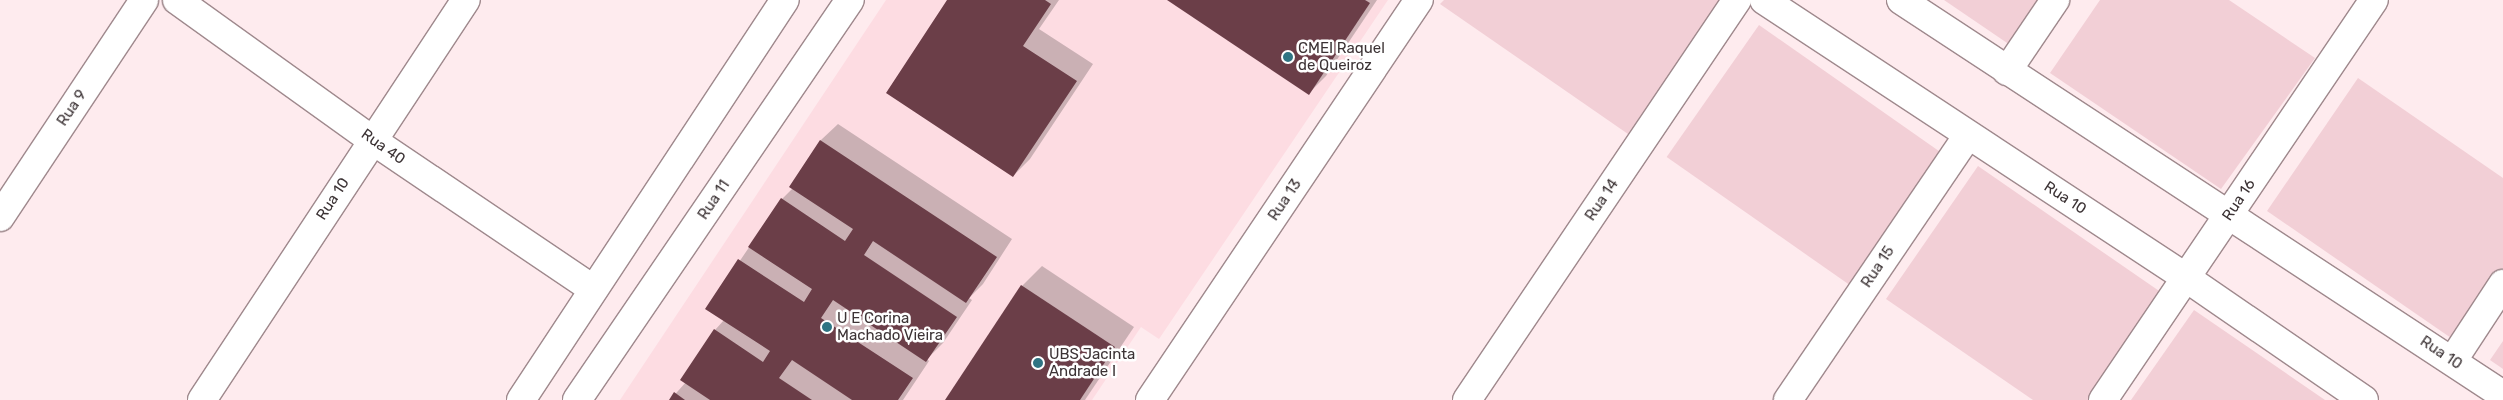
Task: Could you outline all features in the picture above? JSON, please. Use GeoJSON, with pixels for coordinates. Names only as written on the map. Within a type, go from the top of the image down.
{"type":"FeatureCollection","features":[{"type":"Feature","properties":{"kind":"street","name":"Rua 9"},"geometry":{"type":"LineString","coordinates":[[0,217],[144,0]]}},
{"type":"Feature","properties":{"kind":"street","name":"Rua 40"},"geometry":{"type":"LineString","coordinates":[[177,0],[372,140],[593,289]]}},
{"type":"Feature","properties":{"kind":"street","name":"Rua 10"},"geometry":{"type":"LineString","coordinates":[[202,400],[466,0]]}},
{"type":"Feature","properties":{"kind":"street"},"geometry":{"type":"LineString","coordinates":[[521,400],[785,0]]}},
{"type":"Feature","properties":{"kind":"street","name":"Rua 11"},"geometry":{"type":"LineString","coordinates":[[578,400],[850,0]]}},
{"type":"Feature","properties":{"kind":"street","name":"Rua 13"},"geometry":{"type":"LineString","coordinates":[[1150,400],[1420,0]]}},
{"type":"Feature","properties":{"kind":"street","name":"Rua 14"},"geometry":{"type":"LineString","coordinates":[[1467,400],[1737,0]]}},
{"type":"Feature","properties":{"kind":"street","name":"Rua 10"},"geometry":{"type":"LineString","coordinates":[[1764,0],[2184,277],[2364,400]]}},
{"type":"Feature","properties":{"kind":"street","name":"Rua 10"},"geometry":{"type":"LineString","coordinates":[[1901,0],[2007,71],[2230,214],[2503,395]]}},
{"type":"Feature","properties":{"kind":"street"},"geometry":{"type":"LineString","coordinates":[[2007,71],[2055,0]]}},
{"type":"Feature","properties":{"kind":"street","name":"Rua 16"},"geometry":{"type":"LineString","coordinates":[[2103,400],[2184,277],[2230,214],[2374,0]]}},
{"type":"Feature","properties":{"kind":"street","name":"Rua 15"},"geometry":{"type":"LineString","coordinates":[[1788,400],[1968,135]]}},
{"type":"Feature","properties":{"kind":"street"},"geometry":{"type":"LineString","coordinates":[[2452,360],[2503,284]]}},
{"type":"Feature","properties":{"kind":"shaded area"},"geometry":{"type":"Polygon","coordinates":[[[886,0],[1388,0],[1159,339],[1141,327],[1092,400],[620,400],[886,0]]]}},
{"type":"Feature","properties":{"kind":"shaded area"},"geometry":{"type":"Polygon","coordinates":[[[1444,0],[1720,1],[1628,134],[1440,4],[1444,0]]]}},
{"type":"Feature","properties":{"kind":"shaded area"},"geometry":{"type":"Polygon","coordinates":[[[1944,0],[2045,0],[2013,47],[1944,0]]]}},
{"type":"Feature","properties":{"kind":"shaded area"},"geometry":{"type":"Polygon","coordinates":[[[2100,0],[2229,0],[2315,58],[2221,189],[2050,73],[2100,0]]]}},
{"type":"Feature","properties":{"kind":"shaded area"},"geometry":{"type":"Polygon","coordinates":[[[1759,25],[1945,155],[1853,287],[1667,157],[1759,25]]]}},
{"type":"Feature","properties":{"kind":"shaded area"},"geometry":{"type":"Polygon","coordinates":[[[2358,78],[2503,178],[2503,268],[2454,340],[2267,211],[2358,78]]]}},
{"type":"Feature","properties":{"kind":"shaded area"},"geometry":{"type":"Polygon","coordinates":[[[1978,166],[2165,295],[2093,400],[2033,400],[1886,299],[1978,166]]]}},
{"type":"Feature","properties":{"kind":"shaded area"},"geometry":{"type":"Polygon","coordinates":[[[2194,310],[2325,400],[2131,400],[2194,310]]]}},
{"type":"Feature","properties":{"kind":"shaded area"},"geometry":{"type":"Polygon","coordinates":[[[2503,341],[2503,369],[2490,360],[2503,341]]]}},
{"type":"Feature","properties":{"kind":"building"},"geometry":{"type":"Polygon","coordinates":[[[947,0],[1045,0],[1051,4],[1023,46],[1077,81],[1013,177],[886,93],[947,0]]]}},
{"type":"Feature","properties":{"kind":"building","name":"CMEI Raquel de Queiroz"},"geometry":{"type":"Polygon","coordinates":[[[1167,0],[1365,0],[1370,3],[1309,95],[1167,0]]]}},
{"type":"Feature","properties":{"kind":"building"},"geometry":{"type":"Polygon","coordinates":[[[820,140],[997,257],[966,303],[873,241],[864,255],[957,317],[926,362],[833,300],[821,318],[913,378],[898,400],[852,400],[792,360],[779,378],[812,400],[710,400],[680,380],[714,329],[763,362],[770,351],[705,309],[738,259],[804,302],[812,289],[748,247],[781,198],[845,241],[853,229],[789,187],[820,140]]]}},
{"type":"Feature","properties":{"kind":"building","name":"UBS Jacinta Andrade I"},"geometry":{"type":"Polygon","coordinates":[[[1021,285],[1115,347],[1080,400],[945,400],[1021,285]]]}},
{"type":"Feature","properties":{"kind":"building"},"geometry":{"type":"Polygon","coordinates":[[[674,392],[685,400],[669,400],[674,392]]]}},
{"type":"Feature","properties":{"kind":"place","name":"CMEI Raquel de Queiroz"},"geometry":{"type":"Point","coordinates":[1288,57]}},
{"type":"Feature","properties":{"kind":"place","name":"U E Corina Machado Vieira"},"geometry":{"type":"Point","coordinates":[827,327]}},
{"type":"Feature","properties":{"kind":"place","name":"UBS Jacinta Andrade I"},"geometry":{"type":"Point","coordinates":[1038,363]}}]}
